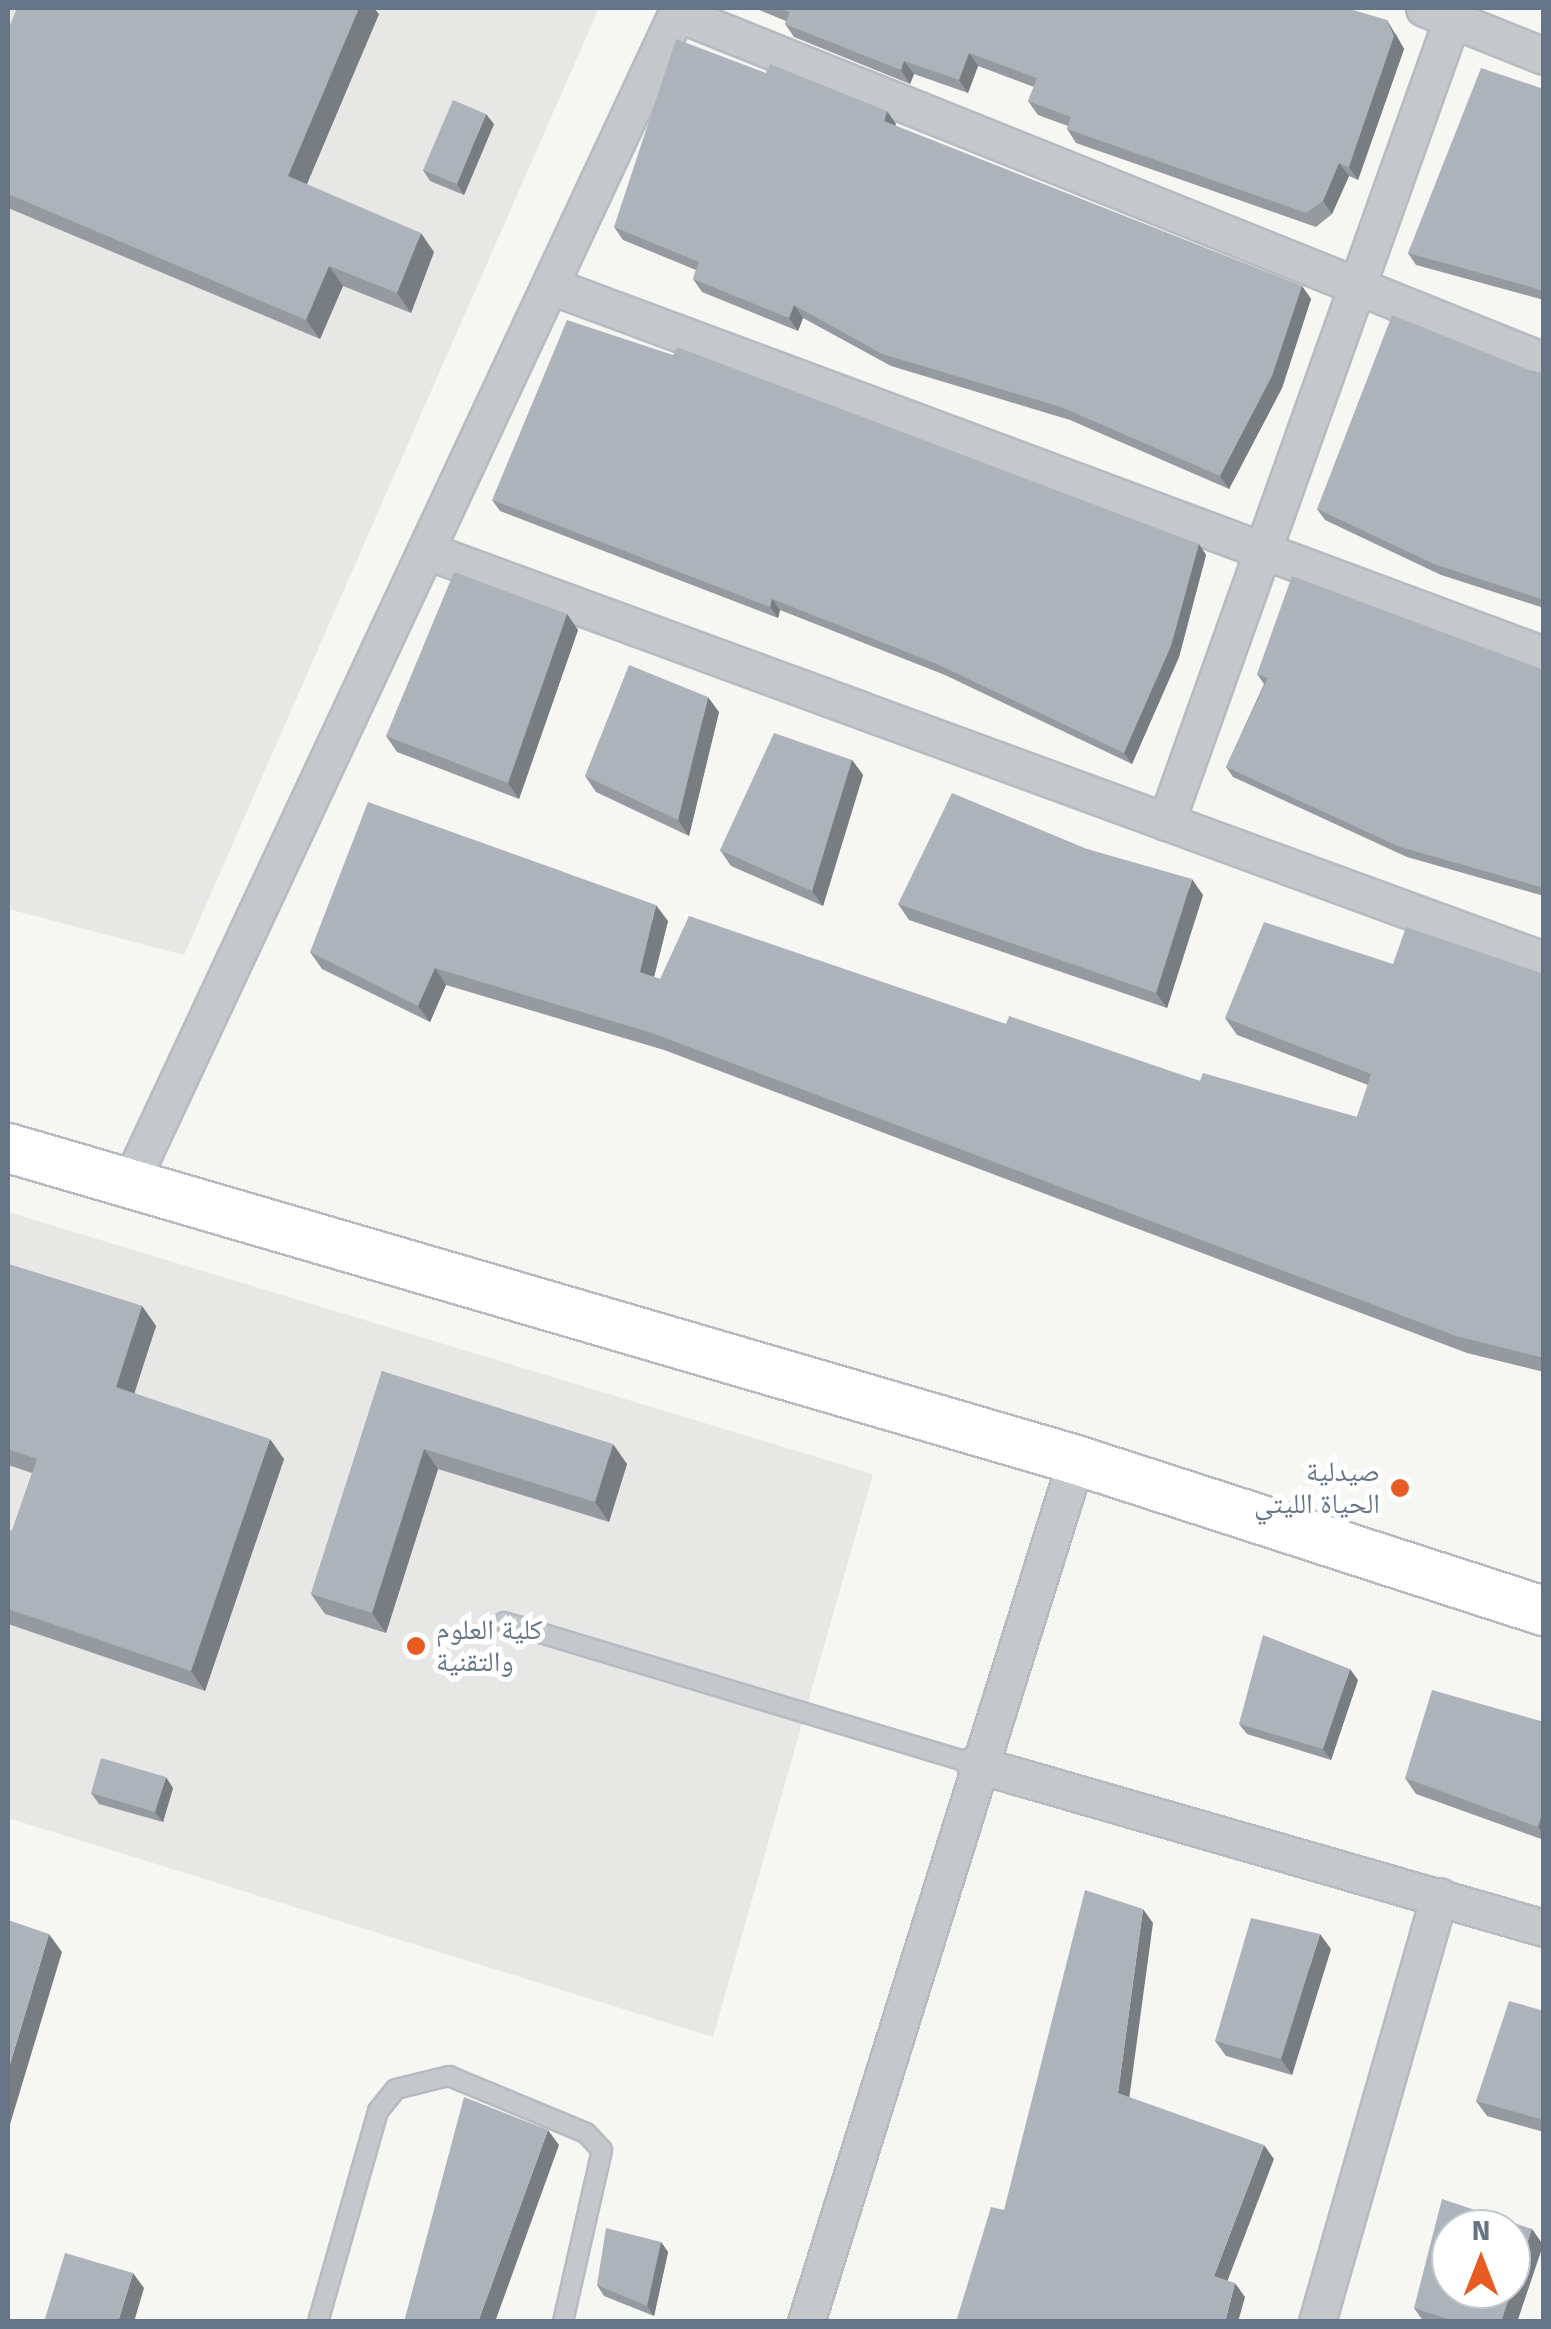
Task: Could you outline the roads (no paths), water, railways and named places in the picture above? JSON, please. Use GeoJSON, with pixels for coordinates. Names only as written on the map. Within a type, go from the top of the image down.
{"type":"FeatureCollection","features":[{"type":"Feature","properties":{"kind":"street"},"geometry":{"type":"LineString","coordinates":[[129,1185],[554,287],[678,10],[1354,289],[1544,361]]}},
{"type":"Feature","properties":{"kind":"street"},"geometry":{"type":"LineString","coordinates":[[1166,822],[1258,550],[1354,289],[1444,11],[1544,56]]}},
{"type":"Feature","properties":{"kind":"street"},"geometry":{"type":"LineString","coordinates":[[554,287],[1544,655]]}},
{"type":"Feature","properties":{"kind":"street"},"geometry":{"type":"LineString","coordinates":[[430,552],[1544,960]]}},
{"type":"Feature","properties":{"kind":"street"},"geometry":{"type":"LineString","coordinates":[[8,1148],[1076,1460],[1544,1611]]}},
{"type":"Feature","properties":{"kind":"street"},"geometry":{"type":"LineString","coordinates":[[806,2322],[975,1764],[1076,1460]]}},
{"type":"Feature","properties":{"kind":"street"},"geometry":{"type":"LineString","coordinates":[[975,1764],[1544,1928]]}},
{"type":"Feature","properties":{"kind":"street"},"geometry":{"type":"LineString","coordinates":[[1318,2322],[1439,1896]]}},
{"type":"Feature","properties":{"kind":"lane"},"geometry":{"type":"LineString","coordinates":[[504,1622],[975,1764]]}},
{"type":"Feature","properties":{"kind":"lane"},"geometry":{"type":"LineString","coordinates":[[318,2322],[378,2112],[396,2089],[449,2076],[586,2132],[602,2150],[563,2322]]}},
{"type":"Feature","properties":{"kind":"place","name":"صيدلية الحياة الليتي"},"geometry":{"type":"Point","coordinates":[1400,1488]}},
{"type":"Feature","properties":{"kind":"place","name":"كلية العلوم والتقنية"},"geometry":{"type":"Point","coordinates":[416,1646]}}]}
